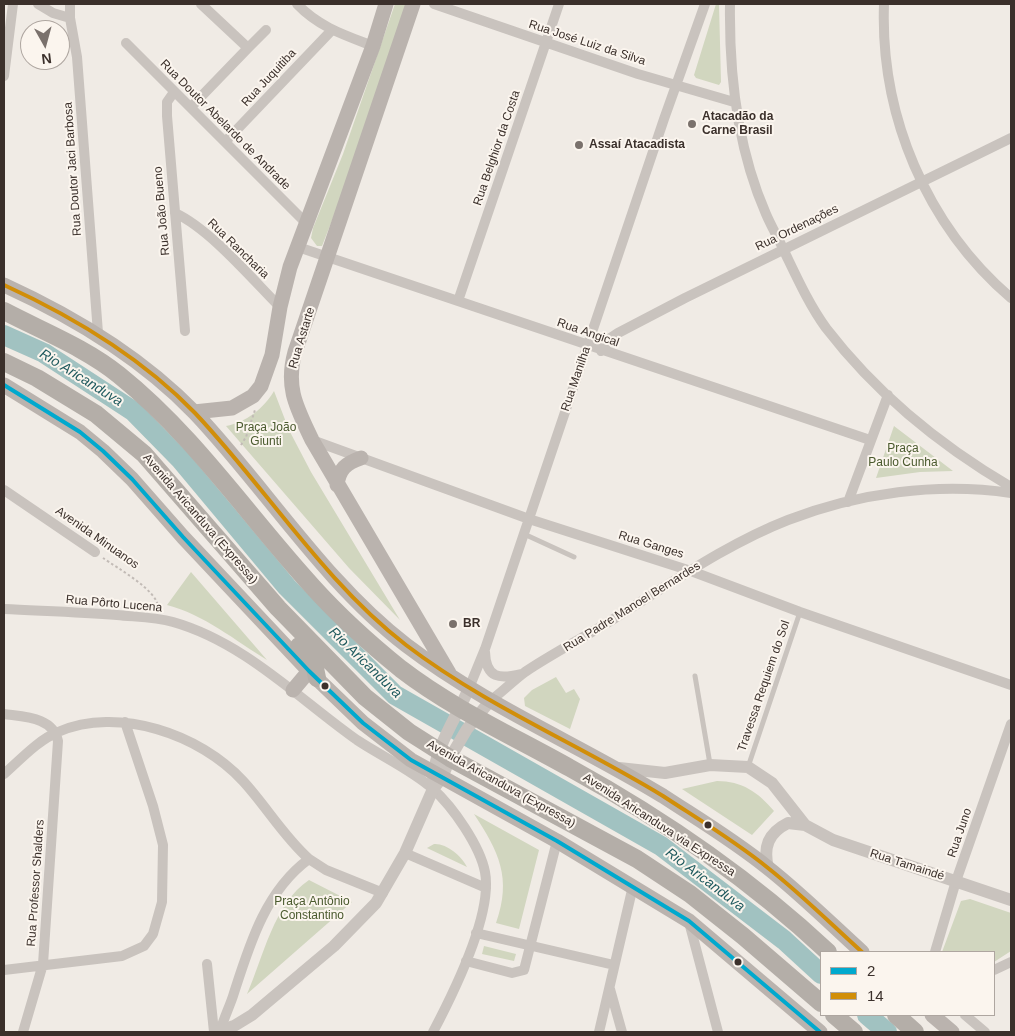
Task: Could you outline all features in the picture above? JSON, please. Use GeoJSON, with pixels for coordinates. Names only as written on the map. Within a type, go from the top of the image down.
{"type":"FeatureCollection","features":[{"type":"Feature","properties":{"kind":"highway"},"geometry":{"type":"LineString","coordinates":[[4,311],[70,346],[117,374],[153,405],[200,454],[312,586],[358,631],[464,719]]}},
{"type":"Feature","properties":{"kind":"highway"},"geometry":{"type":"LineString","coordinates":[[4,319],[59,346],[70,346]]}},
{"type":"Feature","properties":{"kind":"highway","name":"Avenida Aricanduva (Expressa)"},"geometry":{"type":"LineString","coordinates":[[4,362],[37,378],[96,414],[144,454],[284,615],[365,697],[448,749],[645,864],[690,894],[743,936],[820,1002]]}},
{"type":"Feature","properties":{"kind":"highway"},"geometry":{"type":"LineString","coordinates":[[221,542],[223,558],[314,663],[313,675]]}},
{"type":"Feature","properties":{"kind":"highway","name":"Avenida Aricanduva via Expressa"},"geometry":{"type":"LineString","coordinates":[[464,719],[572,769],[712,857],[772,901],[827,951]]}},
{"type":"Feature","properties":{"kind":"highway"},"geometry":{"type":"LineString","coordinates":[[835,1016],[854,1032]]}},
{"type":"Feature","properties":{"kind":"highway"},"geometry":{"type":"LineString","coordinates":[[897,1016],[915,1032]]}},
{"type":"Feature","properties":{"kind":"main road","name":"Rua Astarte"},"geometry":{"type":"LineString","coordinates":[[194,412],[232,408],[248,400],[261,386],[272,355],[280,307],[298,247],[373,46],[386,4]]}},
{"type":"Feature","properties":{"kind":"main road","name":"Rua Astarte"},"geometry":{"type":"LineString","coordinates":[[413,4],[295,352],[290,376],[295,403],[312,440],[452,677]]}},
{"type":"Feature","properties":{"kind":"main road"},"geometry":{"type":"LineString","coordinates":[[4,285],[98,333],[149,372],[194,412],[362,609],[405,644],[490,701],[669,801],[768,868],[861,951]]}},
{"type":"Feature","properties":{"kind":"main road"},"geometry":{"type":"LineString","coordinates":[[4,385],[80,432],[132,479],[183,537],[313,675],[363,722],[436,780],[556,841],[689,921],[820,1032]]}},
{"type":"Feature","properties":{"kind":"main road"},"geometry":{"type":"LineString","coordinates":[[337,485],[338,473],[342,468],[361,458]]}},
{"type":"Feature","properties":{"kind":"main road"},"geometry":{"type":"LineString","coordinates":[[293,690],[313,675]]}},
{"type":"Feature","properties":{"kind":"main road"},"geometry":{"type":"LineString","coordinates":[[933,1016],[952,1032]]}},
{"type":"Feature","properties":{"kind":"street"},"geometry":{"type":"LineString","coordinates":[[4,76],[13,4]]}},
{"type":"Feature","properties":{"kind":"street"},"geometry":{"type":"LineString","coordinates":[[38,4],[53,13],[70,18]]}},
{"type":"Feature","properties":{"kind":"street","name":"Rua Doutor Jaci Barbosa"},"geometry":{"type":"LineString","coordinates":[[70,4],[70,18],[77,57],[98,333]]}},
{"type":"Feature","properties":{"kind":"street"},"geometry":{"type":"LineString","coordinates":[[202,4],[248,48]]}},
{"type":"Feature","properties":{"kind":"street"},"geometry":{"type":"LineString","coordinates":[[297,4],[310,18],[331,31],[373,46]]}},
{"type":"Feature","properties":{"kind":"street","name":"Rua José Luiz da Silva"},"geometry":{"type":"LineString","coordinates":[[434,4],[546,43],[734,102]]}},
{"type":"Feature","properties":{"kind":"street","name":"Rua Belghior da Costa"},"geometry":{"type":"LineString","coordinates":[[458,301],[559,4]]}},
{"type":"Feature","properties":{"kind":"street","name":"Rua Manilha"},"geometry":{"type":"LineString","coordinates":[[464,719],[469,688],[485,649],[676,84],[705,4]]}},
{"type":"Feature","properties":{"kind":"street"},"geometry":{"type":"LineString","coordinates":[[730,4],[730,43],[734,102],[743,144],[766,214],[799,282],[826,327],[888,394],[943,443],[1011,487]]}},
{"type":"Feature","properties":{"kind":"street"},"geometry":{"type":"LineString","coordinates":[[884,4],[884,43],[891,97],[900,129],[921,182],[957,241],[986,275],[1011,298]]}},
{"type":"Feature","properties":{"kind":"street"},"geometry":{"type":"LineString","coordinates":[[191,107],[266,30]]}},
{"type":"Feature","properties":{"kind":"street","name":"Rua Juquitiba"},"geometry":{"type":"LineString","coordinates":[[225,142],[331,31]]}},
{"type":"Feature","properties":{"kind":"street","name":"Rua Doutor Abelardo de Andrade"},"geometry":{"type":"LineString","coordinates":[[126,43],[307,224]]}},
{"type":"Feature","properties":{"kind":"street","name":"Rua João Bueno"},"geometry":{"type":"LineString","coordinates":[[174,92],[167,102],[185,331]]}},
{"type":"Feature","properties":{"kind":"street","name":"Rua Ordenações"},"geometry":{"type":"LineString","coordinates":[[601,351],[609,340],[618,333],[1011,138]]}},
{"type":"Feature","properties":{"kind":"street","name":"Rua Rancharia"},"geometry":{"type":"LineString","coordinates":[[176,214],[204,232],[280,307]]}},
{"type":"Feature","properties":{"kind":"street","name":"Rua Angical"},"geometry":{"type":"LineString","coordinates":[[298,247],[329,256],[601,351],[870,440]]}},
{"type":"Feature","properties":{"kind":"street"},"geometry":{"type":"LineString","coordinates":[[848,502],[888,394]]}},
{"type":"Feature","properties":{"kind":"street","name":"Rua Ganges"},"geometry":{"type":"LineString","coordinates":[[312,440],[529,519],[690,571],[800,612],[1011,685]]}},
{"type":"Feature","properties":{"kind":"street"},"geometry":{"type":"LineString","coordinates":[[848,502],[870,497],[942,488],[982,489],[1011,493]]}},
{"type":"Feature","properties":{"kind":"street","name":"Avenida Minuanos"},"geometry":{"type":"LineString","coordinates":[[4,490],[95,552]]}},
{"type":"Feature","properties":{"kind":"street","name":"Rua Padre Manoel Bernardes"},"geometry":{"type":"LineString","coordinates":[[217,1032],[252,1015],[356,926],[383,893],[405,853],[448,749],[464,719],[525,673],[690,571],[787,521],[848,502]]}},
{"type":"Feature","properties":{"kind":"street","name":"Rua Pôrto Lucena"},"geometry":{"type":"LineString","coordinates":[[4,609],[156,618],[175,623],[222,642],[293,690]]}},
{"type":"Feature","properties":{"kind":"street"},"geometry":{"type":"LineString","coordinates":[[485,649],[487,666],[496,676],[504,678],[525,673]]}},
{"type":"Feature","properties":{"kind":"street"},"geometry":{"type":"LineString","coordinates":[[293,690],[357,740],[436,780],[455,816],[478,851],[485,874],[486,888],[476,934],[466,961],[433,1032]]}},
{"type":"Feature","properties":{"kind":"street"},"geometry":{"type":"LineString","coordinates":[[4,714],[38,719],[50,725],[56,732]]}},
{"type":"Feature","properties":{"kind":"street"},"geometry":{"type":"LineString","coordinates":[[4,970],[130,954],[149,942],[158,922],[164,879],[163,845],[124,722]]}},
{"type":"Feature","properties":{"kind":"street"},"geometry":{"type":"LineString","coordinates":[[4,774],[56,732],[76,726],[124,722],[148,726],[170,734],[222,762],[242,780],[300,851],[309,859],[326,870],[383,893]]}},
{"type":"Feature","properties":{"kind":"street","name":"Rua Juno"},"geometry":{"type":"LineString","coordinates":[[935,951],[956,881],[1011,724]]}},
{"type":"Feature","properties":{"kind":"street","name":"Rua Professor Shalders"},"geometry":{"type":"LineString","coordinates":[[23,1032],[43,964],[58,750],[56,732]]}},
{"type":"Feature","properties":{"kind":"street"},"geometry":{"type":"LineString","coordinates":[[611,767],[664,773],[710,765],[748,768],[772,783],[805,825]]}},
{"type":"Feature","properties":{"kind":"street"},"geometry":{"type":"LineString","coordinates":[[768,868],[765,856],[766,845],[772,835],[788,823],[805,825]]}},
{"type":"Feature","properties":{"kind":"street","name":"Rua Tamaindé"},"geometry":{"type":"LineString","coordinates":[[805,825],[833,840],[1011,900]]}},
{"type":"Feature","properties":{"kind":"street"},"geometry":{"type":"LineString","coordinates":[[466,961],[504,972],[518,973],[526,968],[556,841]]}},
{"type":"Feature","properties":{"kind":"street"},"geometry":{"type":"LineString","coordinates":[[405,853],[486,888]]}},
{"type":"Feature","properties":{"kind":"street"},"geometry":{"type":"LineString","coordinates":[[217,1032],[268,906],[288,877],[309,859]]}},
{"type":"Feature","properties":{"kind":"street"},"geometry":{"type":"LineString","coordinates":[[599,1032],[633,886]]}},
{"type":"Feature","properties":{"kind":"street"},"geometry":{"type":"LineString","coordinates":[[689,921],[718,1032]]}},
{"type":"Feature","properties":{"kind":"street"},"geometry":{"type":"LineString","coordinates":[[476,934],[614,965]]}},
{"type":"Feature","properties":{"kind":"street"},"geometry":{"type":"LineString","coordinates":[[995,970],[1011,962]]}},
{"type":"Feature","properties":{"kind":"street"},"geometry":{"type":"LineString","coordinates":[[207,964],[217,1032]]}},
{"type":"Feature","properties":{"kind":"street"},"geometry":{"type":"LineString","coordinates":[[610,988],[622,1032]]}},
{"type":"Feature","properties":{"kind":"street"},"geometry":{"type":"LineString","coordinates":[[966,1016],[985,1032]]}},
{"type":"Feature","properties":{"kind":"lane"},"geometry":{"type":"LineString","coordinates":[[524,534],[574,557]]}},
{"type":"Feature","properties":{"kind":"lane","name":"Travessa Requiem do Sol"},"geometry":{"type":"LineString","coordinates":[[748,768],[800,612]]}},
{"type":"Feature","properties":{"kind":"lane"},"geometry":{"type":"LineString","coordinates":[[695,676],[710,765]]}},
{"type":"Feature","properties":{"kind":"path"},"geometry":{"type":"LineString","coordinates":[[230,455],[246,437],[255,409]]}},
{"type":"Feature","properties":{"kind":"path","name":"Avenida Minuanos"},"geometry":{"type":"LineString","coordinates":[[95,552],[152,593],[158,602],[156,618]]}},
{"type":"Feature","properties":{"kind":"green space"},"geometry":{"type":"Polygon","coordinates":[[[395,4],[408,4],[342,195],[322,246],[317,246],[311,238],[313,228],[343,154],[395,4]]]}},
{"type":"Feature","properties":{"kind":"green space"},"geometry":{"type":"Polygon","coordinates":[[[716,4],[719,4],[721,82],[719,85],[696,78],[694,75],[716,4]]]}},
{"type":"Feature","properties":{"kind":"green space","name":"Praça João Giunti"},"geometry":{"type":"Polygon","coordinates":[[[274,391],[289,430],[311,472],[400,620],[349,568],[226,426],[248,418],[265,403],[274,391]]]}},
{"type":"Feature","properties":{"kind":"green space","name":"Praça Paulo Cunha"},"geometry":{"type":"Polygon","coordinates":[[[894,426],[953,471],[920,472],[876,478],[894,426]]]}},
{"type":"Feature","properties":{"kind":"green space"},"geometry":{"type":"Polygon","coordinates":[[[191,572],[267,660],[206,621],[167,605],[191,572]]]}},
{"type":"Feature","properties":{"kind":"green space"},"geometry":{"type":"Polygon","coordinates":[[[556,677],[566,693],[574,689],[580,699],[570,729],[525,706],[524,698],[532,690],[556,677]]]}},
{"type":"Feature","properties":{"kind":"green space"},"geometry":{"type":"Polygon","coordinates":[[[717,781],[742,785],[756,793],[774,811],[752,835],[682,789],[717,781]]]}},
{"type":"Feature","properties":{"kind":"green space"},"geometry":{"type":"Polygon","coordinates":[[[474,814],[539,850],[519,929],[496,923],[501,907],[503,879],[496,853],[474,814]]]}},
{"type":"Feature","properties":{"kind":"green space"},"geometry":{"type":"Polygon","coordinates":[[[434,844],[439,844],[453,851],[467,867],[427,848],[434,844]]]}},
{"type":"Feature","properties":{"kind":"green space","name":"Praça Antônio Constantino"},"geometry":{"type":"Polygon","coordinates":[[[309,880],[352,902],[247,994],[278,917],[297,890],[309,880]]]}},
{"type":"Feature","properties":{"kind":"green space"},"geometry":{"type":"Polygon","coordinates":[[[970,899],[1011,913],[1011,951],[995,961],[995,951],[942,951],[961,901],[970,899]]]}},
{"type":"Feature","properties":{"kind":"green space"},"geometry":{"type":"Polygon","coordinates":[[[484,946],[516,954],[514,961],[482,954],[484,946]]]}},
{"type":"Feature","properties":{"kind":"waterway","name":"Rio Aricanduva"},"geometry":{"type":"LineString","coordinates":[[4,335],[44,353],[133,411],[181,460],[287,587],[395,695],[661,846],[784,940],[820,973]]}},
{"type":"Feature","properties":{"kind":"waterway","name":"Rio Aricanduva"},"geometry":{"type":"LineString","coordinates":[[868,1016],[887,1032]]}},
{"type":"Feature","properties":{"kind":"transit line","name":"14"},"geometry":{"type":"LineString","coordinates":[[4,285],[56,311],[106,340],[129,356],[174,393],[221,442],[296,534],[348,593],[406,645],[468,687],[631,777],[730,839],[780,878],[861,951]]}},
{"type":"Feature","properties":{"kind":"transit line","name":"2"},"geometry":{"type":"LineString","coordinates":[[4,385],[80,432],[103,451],[132,479],[183,537],[309,671],[363,723],[411,760],[557,841],[689,921],[820,1032]]}},
{"type":"Feature","properties":{"kind":"place","name":"Atacadão da Carne Brasil"},"geometry":{"type":"Point","coordinates":[692,124]}},
{"type":"Feature","properties":{"kind":"place","name":"Assaí Atacadista"},"geometry":{"type":"Point","coordinates":[579,145]}},
{"type":"Feature","properties":{"kind":"place","name":"BR"},"geometry":{"type":"Point","coordinates":[453,624]}}]}
